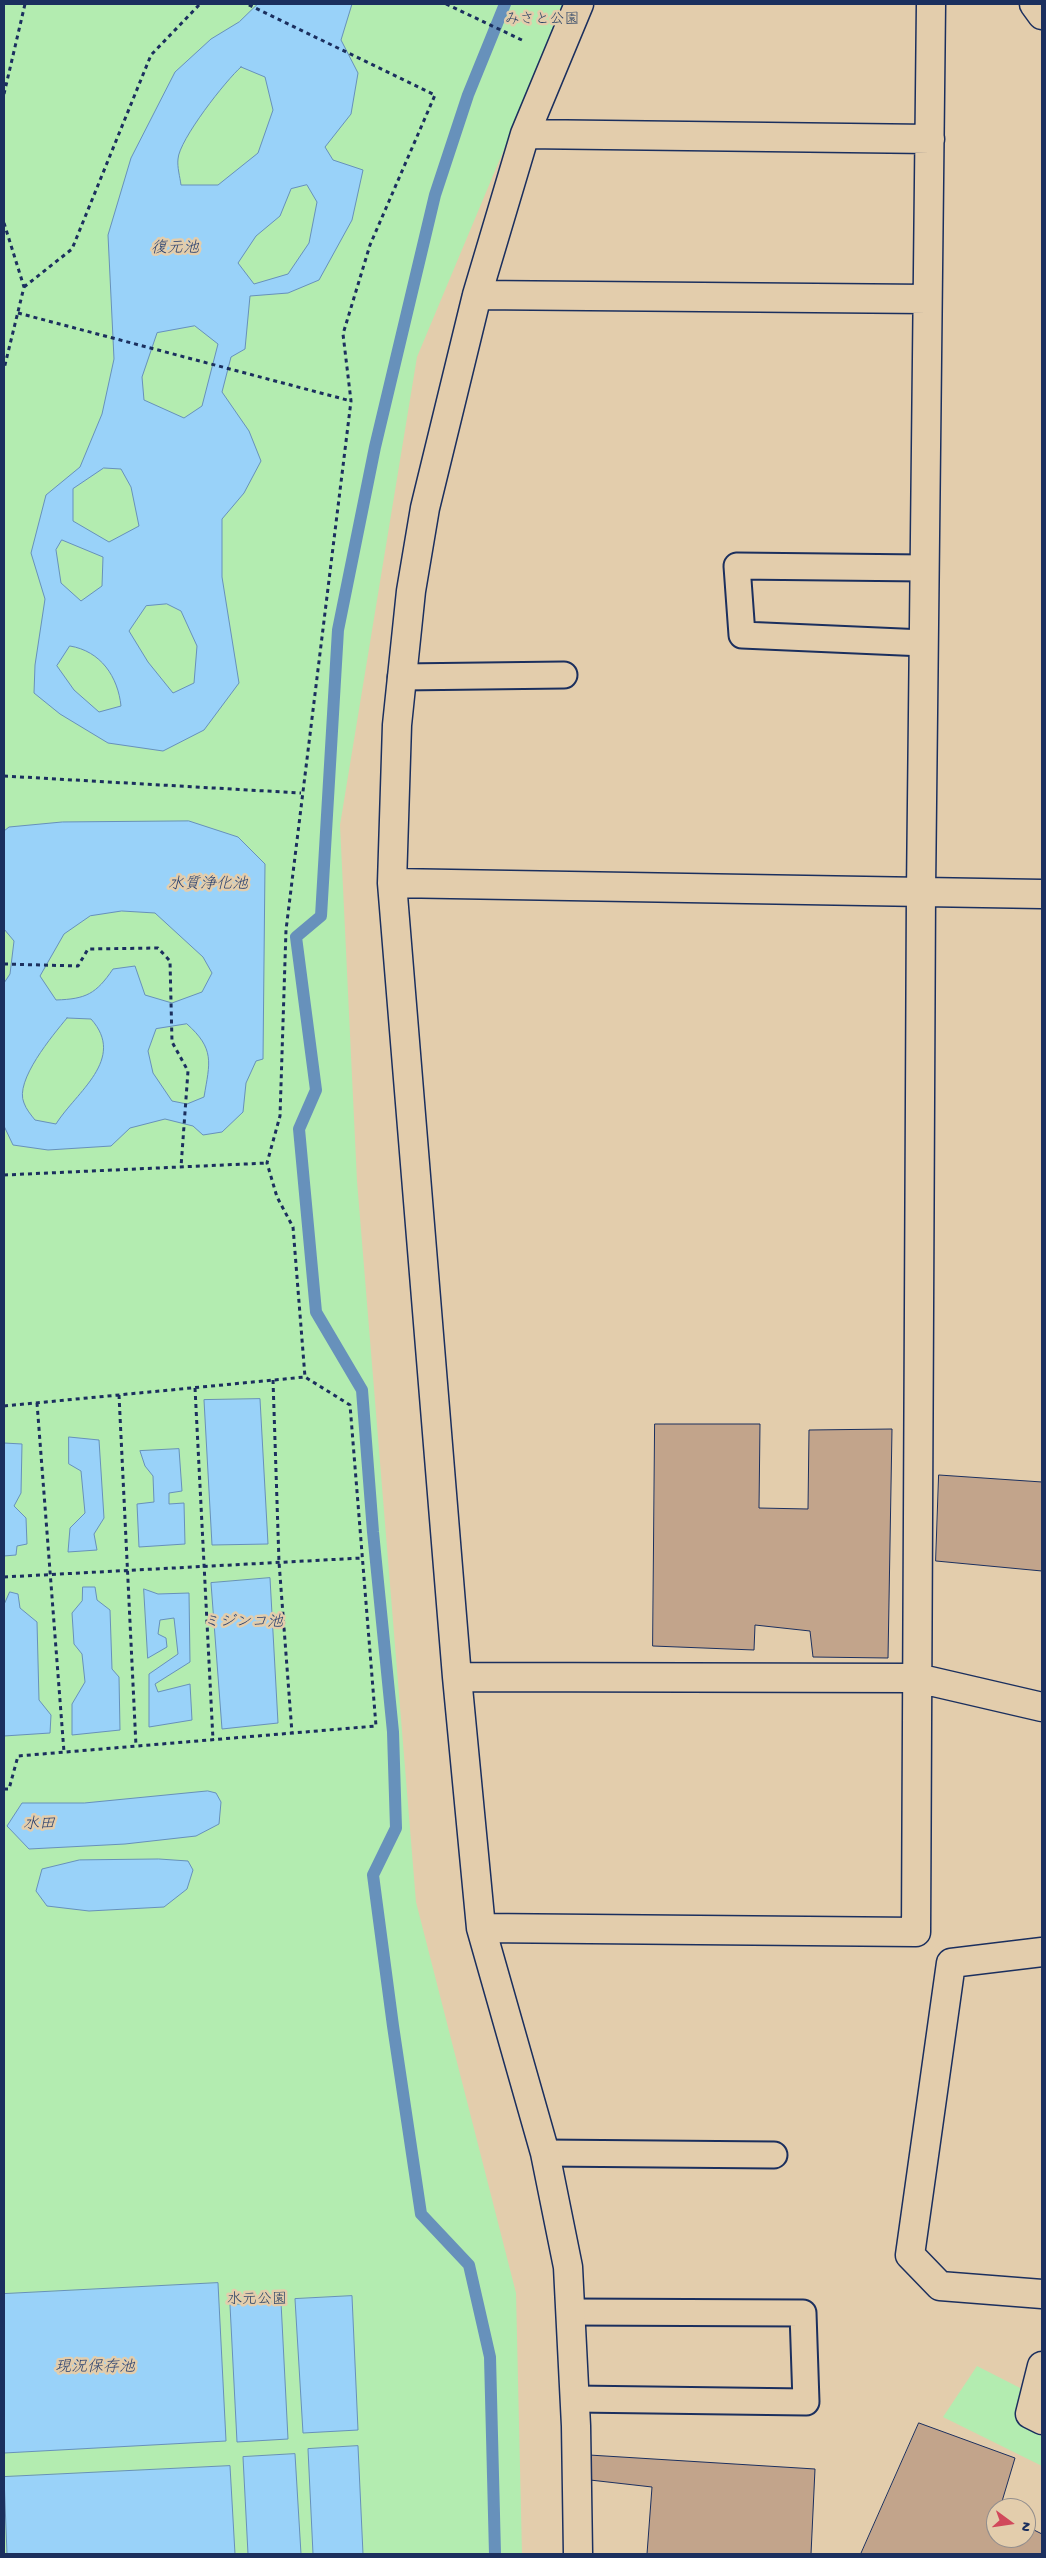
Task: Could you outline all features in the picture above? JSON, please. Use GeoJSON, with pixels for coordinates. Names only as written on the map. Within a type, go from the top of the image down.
{"type":"FeatureCollection","features":[{"type":"Feature","properties":{"kind":"street"},"geometry":{"type":"LineString","coordinates":[[578,2554],[572,2312],[568,2267],[545,2153],[481,1928],[457,1677],[392,883],[396,725],[411,591],[425,508],[478,295],[525,134],[579,4]]}},
{"type":"Feature","properties":{"kind":"street"},"geometry":{"type":"LineString","coordinates":[[481,1928],[916,1932],[924,568],[931,4]]}},
{"type":"Feature","properties":{"kind":"street"},"geometry":{"type":"LineString","coordinates":[[1034,4],[1042,15]]}},
{"type":"Feature","properties":{"kind":"street"},"geometry":{"type":"LineString","coordinates":[[525,134],[930,139]]}},
{"type":"Feature","properties":{"kind":"street"},"geometry":{"type":"LineString","coordinates":[[478,295],[927,299]]}},
{"type":"Feature","properties":{"kind":"street"},"geometry":{"type":"LineString","coordinates":[[392,883],[1042,894]]}},
{"type":"Feature","properties":{"kind":"street"},"geometry":{"type":"LineString","coordinates":[[457,1677],[917,1678],[1042,1706]]}},
{"type":"Feature","properties":{"kind":"street"},"geometry":{"type":"LineString","coordinates":[[1042,1952],[951,1963],[910,2255],[940,2286],[1042,2294]]}},
{"type":"Feature","properties":{"kind":"street"},"geometry":{"type":"LineString","coordinates":[[1042,2366],[1030,2414],[1042,2420]]}},
{"type":"Feature","properties":{"kind":"lane"},"geometry":{"type":"LineString","coordinates":[[924,568],[737,566],[742,635],[924,643]]}},
{"type":"Feature","properties":{"kind":"lane"},"geometry":{"type":"LineString","coordinates":[[401,677],[564,675]]}},
{"type":"Feature","properties":{"kind":"lane"},"geometry":{"type":"LineString","coordinates":[[545,2153],[774,2156]]}},
{"type":"Feature","properties":{"kind":"lane"},"geometry":{"type":"LineString","coordinates":[[572,2312],[804,2313],[806,2402],[575,2399]]}},
{"type":"Feature","properties":{"kind":"path"},"geometry":{"type":"LineString","coordinates":[[4,94],[25,4]]}},
{"type":"Feature","properties":{"kind":"path"},"geometry":{"type":"LineString","coordinates":[[24,287],[72,249],[151,55],[200,4]]}},
{"type":"Feature","properties":{"kind":"path"},"geometry":{"type":"LineString","coordinates":[[247,4],[435,95],[370,245],[343,334],[351,401],[301,793],[286,930],[280,1116],[267,1163],[278,1197],[293,1228],[305,1377]]}},
{"type":"Feature","properties":{"kind":"path"},"geometry":{"type":"LineString","coordinates":[[446,4],[557,56]]}},
{"type":"Feature","properties":{"kind":"path"},"geometry":{"type":"LineString","coordinates":[[4,223],[24,287],[4,369]]}},
{"type":"Feature","properties":{"kind":"path"},"geometry":{"type":"LineString","coordinates":[[18,314],[351,401]]}},
{"type":"Feature","properties":{"kind":"path"},"geometry":{"type":"LineString","coordinates":[[4,776],[301,793]]}},
{"type":"Feature","properties":{"kind":"path"},"geometry":{"type":"LineString","coordinates":[[4,964],[78,966],[88,949],[158,948],[170,961],[172,1042],[188,1071],[181,1167]]}},
{"type":"Feature","properties":{"kind":"path"},"geometry":{"type":"LineString","coordinates":[[4,1175],[267,1163]]}},
{"type":"Feature","properties":{"kind":"path"},"geometry":{"type":"LineString","coordinates":[[4,1406],[305,1377],[350,1405],[376,1726],[18,1756],[9,1789],[4,1790]]}},
{"type":"Feature","properties":{"kind":"path"},"geometry":{"type":"LineString","coordinates":[[272,1380],[279,1562],[292,1733]]}},
{"type":"Feature","properties":{"kind":"path"},"geometry":{"type":"LineString","coordinates":[[195,1388],[213,1740]]}},
{"type":"Feature","properties":{"kind":"path"},"geometry":{"type":"LineString","coordinates":[[119,1395],[136,1746]]}},
{"type":"Feature","properties":{"kind":"path"},"geometry":{"type":"LineString","coordinates":[[37,1403],[52,1575],[64,1752]]}},
{"type":"Feature","properties":{"kind":"path"},"geometry":{"type":"LineString","coordinates":[[4,1577],[362,1558]]}},
{"type":"Feature","properties":{"kind":"green space","name":"水元公園"},"geometry":{"type":"Polygon","coordinates":[[[4,4],[569,4],[549,42],[417,357],[340,825],[357,1181],[416,1902],[516,2293],[522,2554],[4,2554],[4,4]]]}},
{"type":"Feature","properties":{"kind":"green space"},"geometry":{"type":"Polygon","coordinates":[[[977,2366],[1026,2391],[1042,2426],[1042,2466],[943,2417],[977,2366]]]}},
{"type":"Feature","properties":{"kind":"water","name":"復元池"},"geometry":{"type":"Polygon","coordinates":[[[258,4],[352,4],[341,40],[358,73],[351,114],[325,147],[333,160],[363,170],[352,220],[319,280],[288,293],[250,296],[245,349],[231,357],[222,392],[249,431],[261,461],[244,493],[222,519],[222,577],[239,683],[204,730],[163,751],[108,743],[60,714],[34,693],[35,665],[45,599],[31,553],[46,495],[80,467],[102,414],[114,359],[108,235],[131,158],[175,72],[211,39],[239,22],[258,4]],[[241,67],[194,125],[180,150],[178,169],[181,185],[218,185],[258,153],[273,110],[265,77],[241,67]],[[307,185],[291,189],[280,216],[256,236],[238,263],[254,284],[288,274],[309,243],[317,202],[307,185]],[[195,326],[157,333],[142,377],[144,400],[184,418],[202,406],[218,344],[195,326]],[[104,468],[73,489],[73,521],[109,542],[139,526],[131,487],[121,469],[104,468]],[[62,540],[56,550],[61,583],[81,601],[102,586],[103,557],[62,540]],[[167,604],[146,606],[129,631],[148,662],[173,693],[194,683],[197,646],[181,611],[167,604]],[[70,646],[57,666],[74,690],[99,712],[121,706],[116,685],[106,667],[91,653],[70,646]]]}},
{"type":"Feature","properties":{"kind":"water","name":"水質浄化池"},"geometry":{"type":"Polygon","coordinates":[[[189,821],[238,837],[265,864],[263,1059],[256,1061],[246,1083],[243,1112],[222,1132],[203,1135],[193,1126],[165,1119],[130,1128],[111,1146],[48,1150],[13,1145],[4,1126],[4,983],[10,974],[14,941],[4,929],[4,831],[9,827],[62,822],[189,821]],[[122,911],[90,916],[64,934],[40,976],[56,1000],[89,994],[101,984],[113,969],[135,966],[145,995],[172,1003],[202,992],[212,973],[203,957],[155,913],[122,911]],[[67,1018],[30,1071],[22,1094],[25,1105],[35,1120],[56,1124],[94,1074],[101,1061],[104,1048],[101,1034],[91,1019],[67,1018]],[[187,1024],[156,1029],[148,1051],[153,1073],[172,1101],[187,1104],[204,1097],[209,1065],[206,1049],[202,1041],[187,1024]]]}},
{"type":"Feature","properties":{"kind":"water"},"geometry":{"type":"Polygon","coordinates":[[[260,1399],[268,1544],[212,1545],[204,1400],[260,1399]]]}},
{"type":"Feature","properties":{"kind":"water"},"geometry":{"type":"Polygon","coordinates":[[[69,1437],[99,1440],[104,1518],[94,1534],[97,1550],[68,1552],[70,1528],[85,1513],[81,1471],[69,1464],[69,1437]]]}},
{"type":"Feature","properties":{"kind":"water"},"geometry":{"type":"Polygon","coordinates":[[[4,1443],[22,1444],[21,1493],[14,1506],[26,1518],[27,1544],[17,1546],[16,1555],[4,1556],[4,1443]]]}},
{"type":"Feature","properties":{"kind":"water"},"geometry":{"type":"Polygon","coordinates":[[[179,1449],[182,1491],[169,1493],[169,1504],[184,1503],[185,1544],[139,1547],[137,1504],[154,1502],[153,1476],[145,1466],[140,1451],[179,1449]]]}},
{"type":"Feature","properties":{"kind":"water","name":"ミジンコ池"},"geometry":{"type":"Polygon","coordinates":[[[270,1578],[278,1723],[222,1729],[211,1583],[270,1578]]]}},
{"type":"Feature","properties":{"kind":"water"},"geometry":{"type":"Polygon","coordinates":[[[83,1587],[95,1587],[97,1600],[110,1610],[112,1669],[119,1677],[120,1730],[72,1735],[72,1704],[85,1682],[82,1654],[74,1644],[72,1613],[82,1601],[83,1587]]]}},
{"type":"Feature","properties":{"kind":"water"},"geometry":{"type":"Polygon","coordinates":[[[144,1589],[158,1594],[189,1593],[190,1662],[155,1684],[158,1692],[190,1684],[192,1720],[149,1727],[149,1674],[178,1654],[174,1618],[160,1620],[158,1634],[166,1638],[167,1647],[148,1658],[144,1589]]]}},
{"type":"Feature","properties":{"kind":"water"},"geometry":{"type":"Polygon","coordinates":[[[10,1592],[18,1594],[20,1608],[37,1622],[39,1700],[51,1715],[50,1733],[4,1736],[4,1605],[10,1592]]]}},
{"type":"Feature","properties":{"kind":"water","name":"水田"},"geometry":{"type":"Polygon","coordinates":[[[208,1791],[216,1793],[221,1802],[219,1824],[196,1836],[125,1844],[29,1849],[7,1826],[22,1803],[84,1803],[208,1791]]]}},
{"type":"Feature","properties":{"kind":"water","name":"水田"},"geometry":{"type":"Polygon","coordinates":[[[159,1859],[188,1861],[193,1870],[187,1889],[164,1907],[89,1911],[47,1906],[36,1891],[42,1869],[79,1860],[159,1859]]]}},
{"type":"Feature","properties":{"kind":"water","name":"現況保存池"},"geometry":{"type":"Polygon","coordinates":[[[218,2283],[226,2441],[4,2453],[4,2294],[218,2283]]]}},
{"type":"Feature","properties":{"kind":"water"},"geometry":{"type":"Polygon","coordinates":[[[352,2296],[358,2430],[303,2433],[295,2299],[352,2296]]]}},
{"type":"Feature","properties":{"kind":"water"},"geometry":{"type":"Polygon","coordinates":[[[281,2302],[288,2439],[237,2442],[230,2305],[281,2302]]]}},
{"type":"Feature","properties":{"kind":"water"},"geometry":{"type":"Polygon","coordinates":[[[358,2446],[363,2554],[313,2554],[308,2449],[358,2446]]]}},
{"type":"Feature","properties":{"kind":"water"},"geometry":{"type":"Polygon","coordinates":[[[295,2454],[301,2554],[248,2554],[243,2457],[295,2454]]]}},
{"type":"Feature","properties":{"kind":"water"},"geometry":{"type":"Polygon","coordinates":[[[230,2466],[235,2554],[7,2554],[4,2477],[230,2466]]]}},
{"type":"Feature","properties":{"kind":"building"},"geometry":{"type":"Polygon","coordinates":[[[655,1424],[760,1424],[759,1508],[808,1509],[809,1430],[892,1429],[888,1658],[813,1657],[810,1631],[755,1625],[754,1650],[653,1646],[655,1424]]]}},
{"type":"Feature","properties":{"kind":"building"},"geometry":{"type":"Polygon","coordinates":[[[939,1475],[1042,1482],[1042,1571],[936,1561],[939,1475]]]}},
{"type":"Feature","properties":{"kind":"building"},"geometry":{"type":"Polygon","coordinates":[[[919,2423],[1015,2458],[1003,2498],[986,2498],[986,2548],[1036,2548],[1036,2531],[1042,2534],[1042,2554],[861,2554],[919,2423]]]}},
{"type":"Feature","properties":{"kind":"building"},"geometry":{"type":"Polygon","coordinates":[[[589,2455],[815,2469],[811,2554],[647,2554],[652,2487],[590,2480],[589,2455]]]}},
{"type":"Feature","properties":{"kind":"waterway"},"geometry":{"type":"LineString","coordinates":[[495,2554],[490,2357],[469,2265],[421,2214],[373,1875],[396,1828],[393,1732],[373,1532],[362,1390],[316,1312],[299,1129],[316,1090],[296,937],[321,916],[338,630],[375,447],[435,195],[468,95],[505,4]]}},
{"type":"Feature","properties":{"kind":"park label","name":"みさと公園"},"geometry":{"type":"Point","coordinates":[542,21]}}]}
